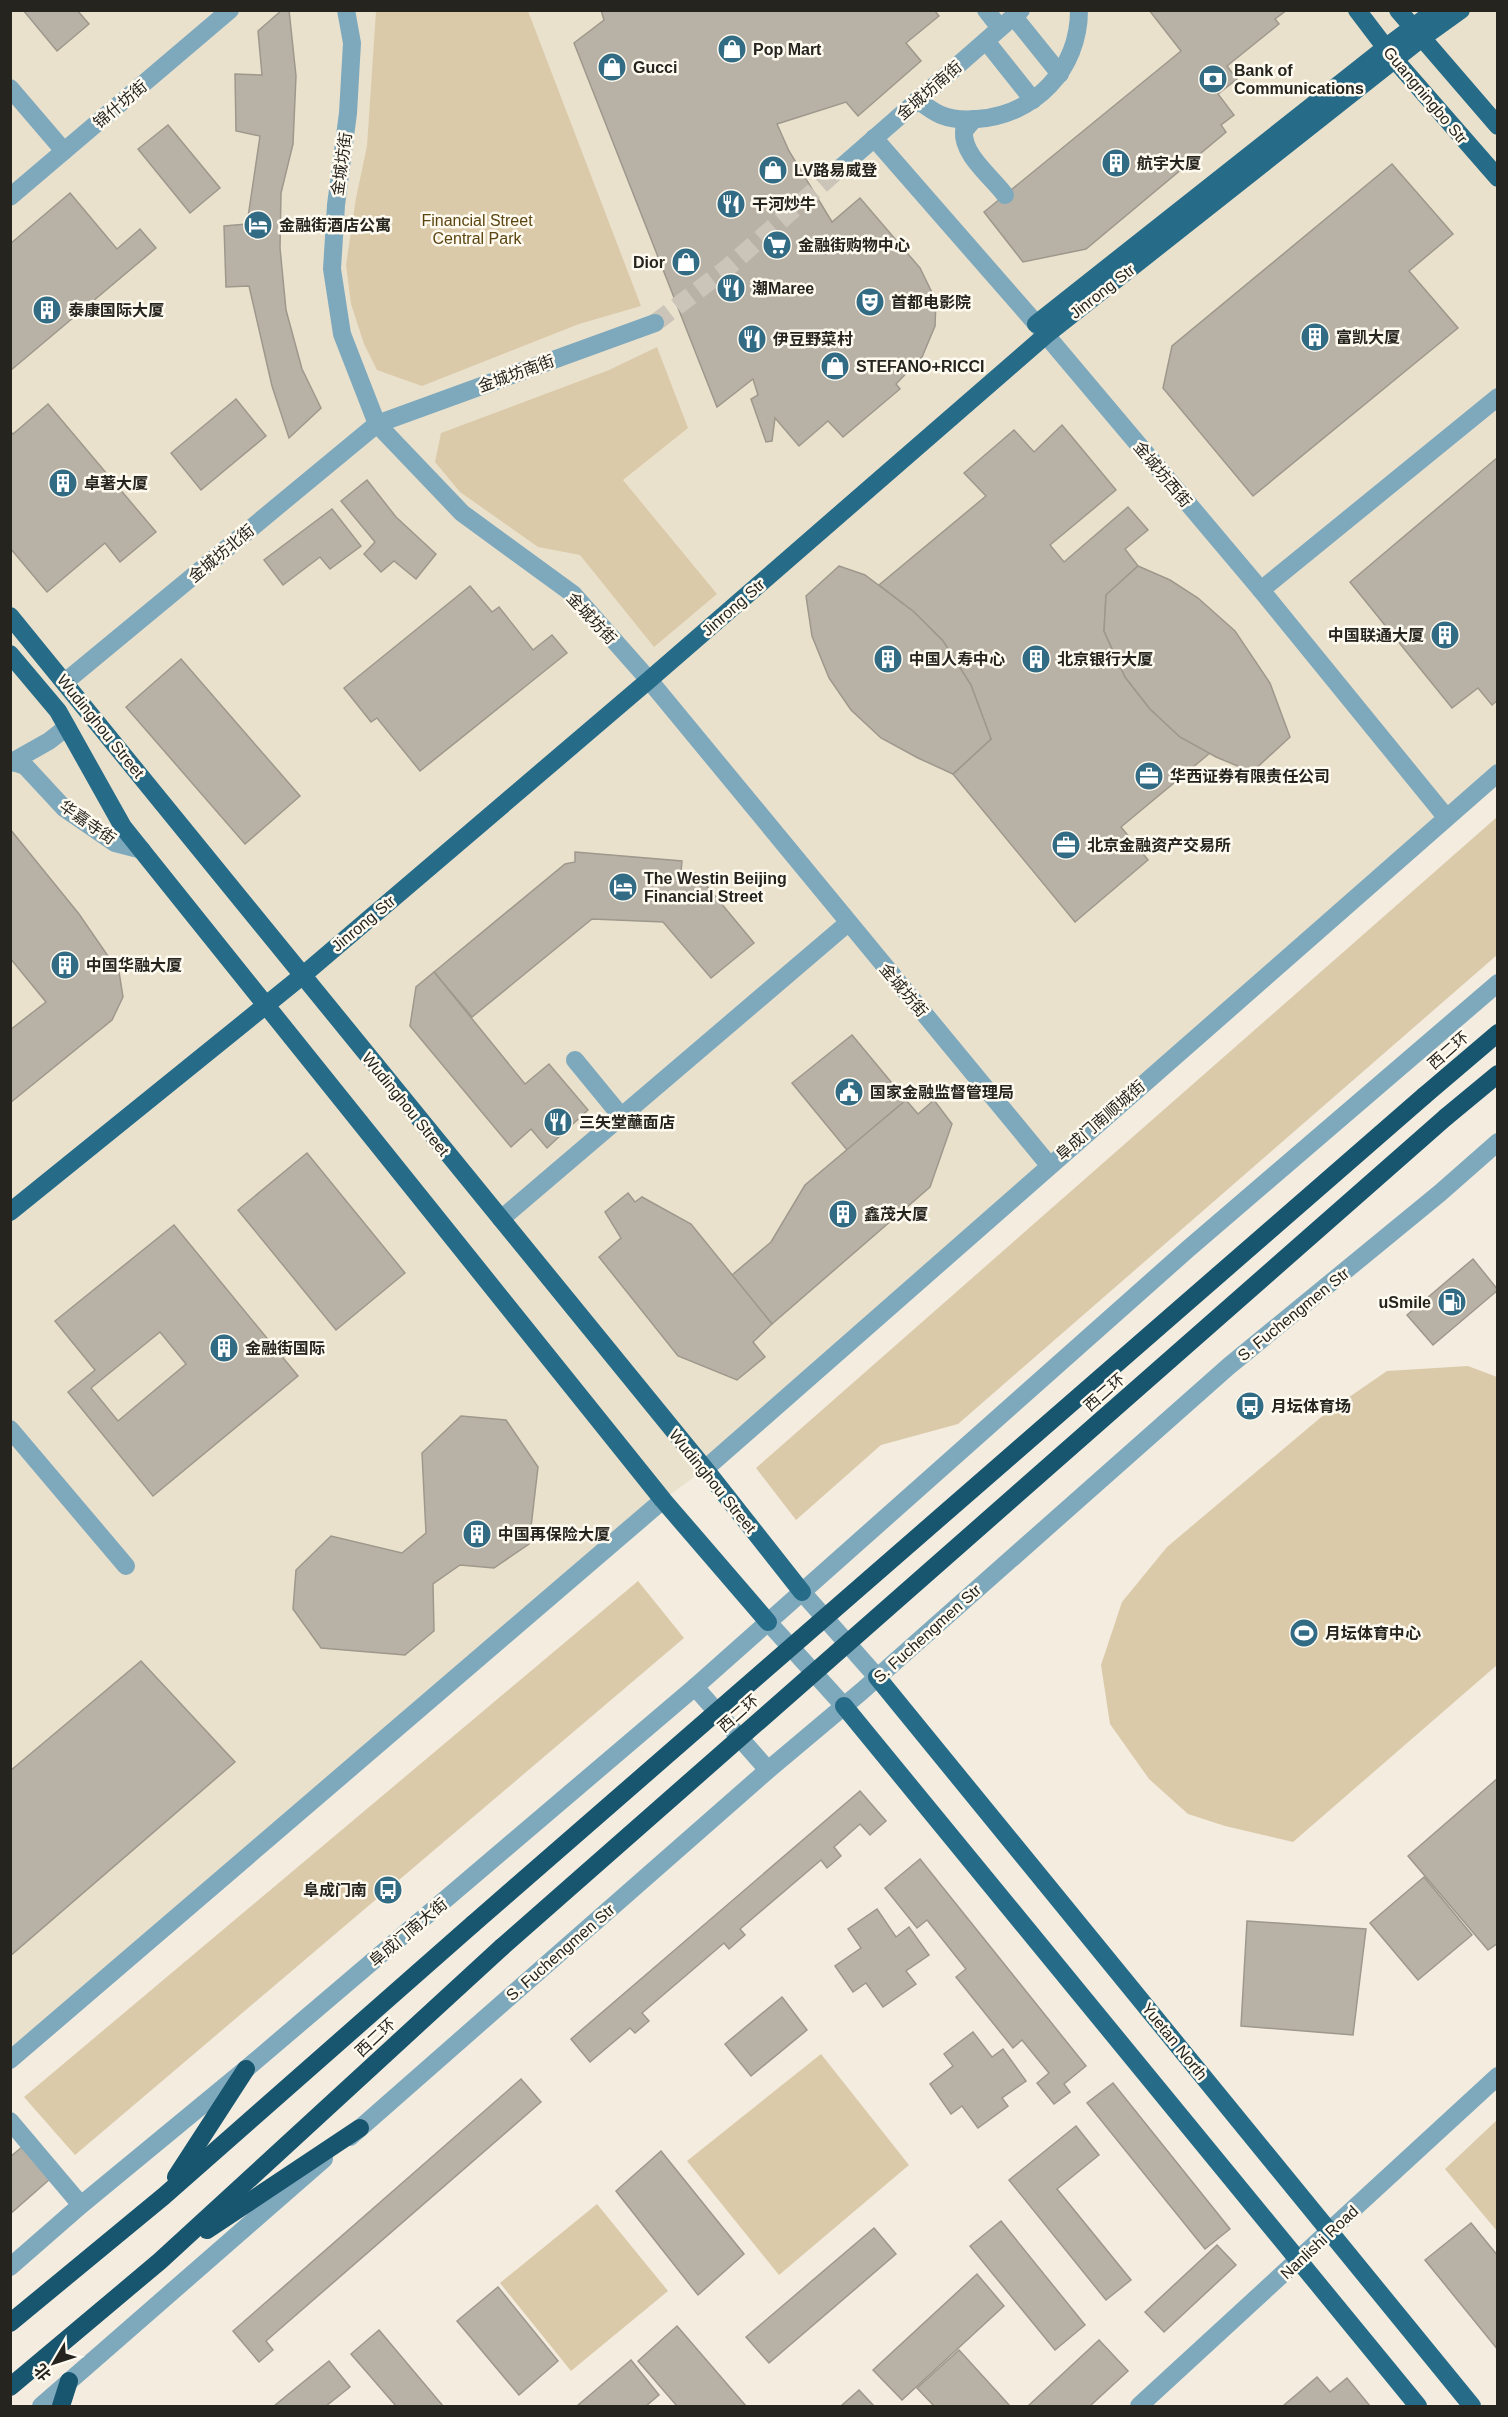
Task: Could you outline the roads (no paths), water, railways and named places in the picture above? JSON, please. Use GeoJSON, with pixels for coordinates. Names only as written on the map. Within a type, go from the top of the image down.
{"type":"FeatureCollection","features":[{"type":"Feature","properties":{"kind":"highway","name":"西二环"},"geometry":{"type":"LineString","coordinates":[[10,2324],[164,2196],[472,1924],[1497,1033]]}},
{"type":"Feature","properties":{"kind":"highway","name":"西二环"},"geometry":{"type":"LineString","coordinates":[[10,2387],[160,2261],[502,1947],[1497,1074]]}},
{"type":"Feature","properties":{"kind":"highway"},"geometry":{"type":"LineString","coordinates":[[164,2196],[246,2069]]}},
{"type":"Feature","properties":{"kind":"highway"},"geometry":{"type":"LineString","coordinates":[[160,2261],[360,2128]]}},
{"type":"Feature","properties":{"kind":"highway"},"geometry":{"type":"LineString","coordinates":[[61,2406],[69,2382]]}},
{"type":"Feature","properties":{"kind":"main road","name":"Guangningbo Str"},"geometry":{"type":"LineString","coordinates":[[1357,10],[1390,54],[1497,178]]}},
{"type":"Feature","properties":{"kind":"main road","name":"Guangningbo Str"},"geometry":{"type":"LineString","coordinates":[[1398,10],[1497,126]]}},
{"type":"Feature","properties":{"kind":"main road"},"geometry":{"type":"LineString","coordinates":[[1417,32],[1436,10]]}},
{"type":"Feature","properties":{"kind":"main road"},"geometry":{"type":"LineString","coordinates":[[1417,32],[1461,10]]}},
{"type":"Feature","properties":{"kind":"main road","name":"Jinrong Str"},"geometry":{"type":"LineString","coordinates":[[10,1212],[302,976],[649,680],[1041,329],[1417,32]]}},
{"type":"Feature","properties":{"kind":"main road","name":"Wudinghou Street"},"geometry":{"type":"LineString","coordinates":[[10,616],[705,1469],[802,1592]]}},
{"type":"Feature","properties":{"kind":"main road","name":"Wudinghou Street"},"geometry":{"type":"LineString","coordinates":[[10,654],[58,711],[123,827],[663,1500],[768,1622]]}},
{"type":"Feature","properties":{"kind":"main road","name":"Yuetan North"},"geometry":{"type":"LineString","coordinates":[[877,1677],[1472,2406]]}},
{"type":"Feature","properties":{"kind":"main road"},"geometry":{"type":"LineString","coordinates":[[844,1706],[1418,2406]]}},
{"type":"Feature","properties":{"kind":"street","name":"锦什坊街"},"geometry":{"type":"LineString","coordinates":[[10,197],[230,10]]}},
{"type":"Feature","properties":{"kind":"street","name":"金城坊街"},"geometry":{"type":"LineString","coordinates":[[346,10],[352,43],[332,269],[342,334],[378,424],[462,513],[573,594],[649,680],[1049,1165]]}},
{"type":"Feature","properties":{"kind":"street"},"geometry":{"type":"LineString","coordinates":[[986,10],[1012,18],[1060,74]]}},
{"type":"Feature","properties":{"kind":"street"},"geometry":{"type":"LineString","coordinates":[[917,100],[940,115],[974,119],[1014,112],[1049,88],[1060,74],[1079,26],[1079,10]]}},
{"type":"Feature","properties":{"kind":"street","name":"金城坊南街"},"geometry":{"type":"LineString","coordinates":[[838,170],[1012,18]]}},
{"type":"Feature","properties":{"kind":"street"},"geometry":{"type":"LineString","coordinates":[[986,41],[1033,100]]}},
{"type":"Feature","properties":{"kind":"street"},"geometry":{"type":"LineString","coordinates":[[10,88],[64,151]]}},
{"type":"Feature","properties":{"kind":"street"},"geometry":{"type":"LineString","coordinates":[[974,119],[964,131],[964,142],[969,152],[1005,195]]}},
{"type":"Feature","properties":{"kind":"street","name":"金城坊西街"},"geometry":{"type":"LineString","coordinates":[[874,138],[1041,329],[1260,590],[1446,817]]}},
{"type":"Feature","properties":{"kind":"street","name":"金城坊南街"},"geometry":{"type":"LineString","coordinates":[[378,424],[655,322]]}},
{"type":"Feature","properties":{"kind":"street"},"geometry":{"type":"LineString","coordinates":[[1260,590],[1497,397]]}},
{"type":"Feature","properties":{"kind":"street","name":"金城坊北街"},"geometry":{"type":"LineString","coordinates":[[65,682],[378,424]]}},
{"type":"Feature","properties":{"kind":"street","name":"华嘉寺街"},"geometry":{"type":"LineString","coordinates":[[12,762],[67,727]]}},
{"type":"Feature","properties":{"kind":"street","name":"华嘉寺街"},"geometry":{"type":"LineString","coordinates":[[12,762],[25,766],[64,808],[115,843],[142,850]]}},
{"type":"Feature","properties":{"kind":"street","name":"阜成门南顺城街"},"geometry":{"type":"LineString","coordinates":[[705,1469],[1497,773]]}},
{"type":"Feature","properties":{"kind":"street"},"geometry":{"type":"LineString","coordinates":[[501,1219],[848,923]]}},
{"type":"Feature","properties":{"kind":"street"},"geometry":{"type":"LineString","coordinates":[[877,1677],[802,1592],[1188,1249],[1497,983]]}},
{"type":"Feature","properties":{"kind":"street"},"geometry":{"type":"LineString","coordinates":[[575,1060],[621,1116]]}},
{"type":"Feature","properties":{"kind":"street","name":"S. Fuchengmen Str"},"geometry":{"type":"LineString","coordinates":[[360,2128],[844,1706],[1229,1366],[1440,1193],[1497,1142]]}},
{"type":"Feature","properties":{"kind":"street"},"geometry":{"type":"LineString","coordinates":[[10,1429],[126,1566]]}},
{"type":"Feature","properties":{"kind":"street"},"geometry":{"type":"LineString","coordinates":[[10,2060],[663,1500]]}},
{"type":"Feature","properties":{"kind":"street","name":"阜成门南大街"},"geometry":{"type":"LineString","coordinates":[[10,2267],[695,1687],[802,1592]]}},
{"type":"Feature","properties":{"kind":"street"},"geometry":{"type":"LineString","coordinates":[[768,1622],[844,1706]]}},
{"type":"Feature","properties":{"kind":"street"},"geometry":{"type":"LineString","coordinates":[[695,1687],[768,1770]]}},
{"type":"Feature","properties":{"kind":"street","name":"Nanlishi Road"},"geometry":{"type":"LineString","coordinates":[[1139,2406],[1497,2076]]}},
{"type":"Feature","properties":{"kind":"street"},"geometry":{"type":"LineString","coordinates":[[10,2121],[81,2205]]}},
{"type":"Feature","properties":{"kind":"street"},"geometry":{"type":"LineString","coordinates":[[41,2406],[360,2128]]}},
{"type":"Feature","properties":{"kind":"tunnel"},"geometry":{"type":"LineString","coordinates":[[655,323],[726,269],[838,170]]}},
{"type":"Feature","properties":{"kind":"place","name":"Pop Mart"},"geometry":{"type":"Point","coordinates":[732,49]}},
{"type":"Feature","properties":{"kind":"place","name":"Gucci"},"geometry":{"type":"Point","coordinates":[612,67]}},
{"type":"Feature","properties":{"kind":"place","name":"Bank of Communications"},"geometry":{"type":"Point","coordinates":[1213,79]}},
{"type":"Feature","properties":{"kind":"place","name":"航宇大厦"},"geometry":{"type":"Point","coordinates":[1116,163]}},
{"type":"Feature","properties":{"kind":"place","name":"LV路易威登"},"geometry":{"type":"Point","coordinates":[773,170]}},
{"type":"Feature","properties":{"kind":"place","name":"干河炒牛"},"geometry":{"type":"Point","coordinates":[731,204]}},
{"type":"Feature","properties":{"kind":"place","name":"金融街酒店公寓"},"geometry":{"type":"Point","coordinates":[258,225]}},
{"type":"Feature","properties":{"kind":"place","name":"金融街购物中心"},"geometry":{"type":"Point","coordinates":[777,245]}},
{"type":"Feature","properties":{"kind":"place","name":"Dior"},"geometry":{"type":"Point","coordinates":[686,262]}},
{"type":"Feature","properties":{"kind":"place","name":"潮Maree"},"geometry":{"type":"Point","coordinates":[731,288]}},
{"type":"Feature","properties":{"kind":"place","name":"首都电影院"},"geometry":{"type":"Point","coordinates":[870,302]}},
{"type":"Feature","properties":{"kind":"place","name":"泰康国际大厦"},"geometry":{"type":"Point","coordinates":[47,310]}},
{"type":"Feature","properties":{"kind":"place","name":"富凯大厦"},"geometry":{"type":"Point","coordinates":[1315,337]}},
{"type":"Feature","properties":{"kind":"place","name":"伊豆野菜村"},"geometry":{"type":"Point","coordinates":[752,339]}},
{"type":"Feature","properties":{"kind":"place","name":"STEFANO+RICCI"},"geometry":{"type":"Point","coordinates":[835,366]}},
{"type":"Feature","properties":{"kind":"place","name":"卓著大厦"},"geometry":{"type":"Point","coordinates":[63,483]}},
{"type":"Feature","properties":{"kind":"place","name":"中国联通大厦"},"geometry":{"type":"Point","coordinates":[1445,635]}},
{"type":"Feature","properties":{"kind":"place","name":"中国人寿中心"},"geometry":{"type":"Point","coordinates":[888,659]}},
{"type":"Feature","properties":{"kind":"place","name":"北京银行大厦"},"geometry":{"type":"Point","coordinates":[1036,659]}},
{"type":"Feature","properties":{"kind":"place","name":"华西证券有限责任公司"},"geometry":{"type":"Point","coordinates":[1149,776]}},
{"type":"Feature","properties":{"kind":"place","name":"北京金融资产交易所"},"geometry":{"type":"Point","coordinates":[1066,845]}},
{"type":"Feature","properties":{"kind":"place","name":"The Westin Beijing Financial Street"},"geometry":{"type":"Point","coordinates":[623,887]}},
{"type":"Feature","properties":{"kind":"place","name":"中国华融大厦"},"geometry":{"type":"Point","coordinates":[65,965]}},
{"type":"Feature","properties":{"kind":"place","name":"国家金融监督管理局"},"geometry":{"type":"Point","coordinates":[849,1092]}},
{"type":"Feature","properties":{"kind":"place","name":"三矢堂蘸面店"},"geometry":{"type":"Point","coordinates":[558,1122]}},
{"type":"Feature","properties":{"kind":"place","name":"鑫茂大厦"},"geometry":{"type":"Point","coordinates":[843,1214]}},
{"type":"Feature","properties":{"kind":"place","name":"uSmile"},"geometry":{"type":"Point","coordinates":[1452,1302]}},
{"type":"Feature","properties":{"kind":"place","name":"金融街国际"},"geometry":{"type":"Point","coordinates":[224,1348]}},
{"type":"Feature","properties":{"kind":"place","name":"月坛体育场"},"geometry":{"type":"Point","coordinates":[1250,1406]}},
{"type":"Feature","properties":{"kind":"place","name":"中国再保险大厦"},"geometry":{"type":"Point","coordinates":[477,1534]}},
{"type":"Feature","properties":{"kind":"place","name":"月坛体育中心"},"geometry":{"type":"Point","coordinates":[1304,1633]}},
{"type":"Feature","properties":{"kind":"place","name":"阜成门南"},"geometry":{"type":"Point","coordinates":[388,1890]}},
{"type":"Feature","properties":{"kind":"park label","name":"Financial Street Central Park"},"geometry":{"type":"Point","coordinates":[477,229]}}]}
